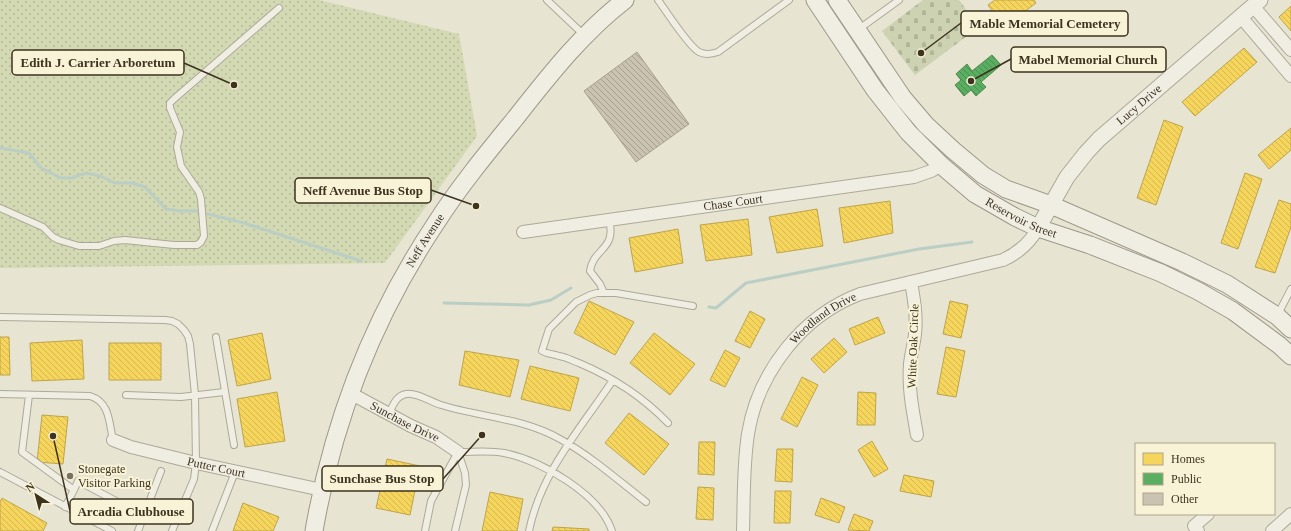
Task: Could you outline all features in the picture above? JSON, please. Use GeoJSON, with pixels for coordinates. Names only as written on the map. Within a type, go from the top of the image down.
{"type":"FeatureCollection","features":[{"type":"Feature","properties":{"kind":"main road","name":"Neff Avenue"},"geometry":{"type":"LineString","coordinates":[[314,531],[322,490],[337,432],[350,393],[371,340],[390,300],[412,261],[436,223],[471,173],[559,63],[584,35],[625,0]]}},
{"type":"Feature","properties":{"kind":"main road","name":"Reservoir Street"},"geometry":{"type":"LineString","coordinates":[[815,0],[886,106],[908,132],[941,165],[975,194],[1015,217],[1038,228],[1090,245],[1161,273],[1198,291],[1233,311],[1280,345],[1291,356]]}},
{"type":"Feature","properties":{"kind":"main road","name":"Reservoir Street"},"geometry":{"type":"LineString","coordinates":[[837,0],[903,98],[926,125],[953,150],[983,174],[1006,189],[1051,205],[1221,280],[1276,316],[1291,329]]}},
{"type":"Feature","properties":{"kind":"street","name":"Lucy Drive"},"geometry":{"type":"LineString","coordinates":[[1038,228],[1067,177],[1099,139],[1256,3]]}},
{"type":"Feature","properties":{"kind":"street"},"geometry":{"type":"LineString","coordinates":[[1256,3],[1291,50]]}},
{"type":"Feature","properties":{"kind":"street"},"geometry":{"type":"LineString","coordinates":[[1241,17],[1291,76]]}},
{"type":"Feature","properties":{"kind":"street","name":"Chase Court"},"geometry":{"type":"LineString","coordinates":[[523,232],[914,177],[931,171],[941,165]]}},
{"type":"Feature","properties":{"kind":"street","name":"Woodland Drive"},"geometry":{"type":"LineString","coordinates":[[743,531],[746,450],[749,429],[758,397],[776,363],[791,342],[806,327],[834,306],[860,294],[1003,260],[1018,252],[1038,228]]}},
{"type":"Feature","properties":{"kind":"street","name":"White Oak Circle"},"geometry":{"type":"LineString","coordinates":[[911,282],[916,318],[910,365],[910,386],[912,408],[918,435]]}},
{"type":"Feature","properties":{"kind":"street","name":"Sunchase Drive"},"geometry":{"type":"LineString","coordinates":[[350,393],[411,426],[436,437],[458,452]]}},
{"type":"Feature","properties":{"kind":"street","name":"Putter Court"},"geometry":{"type":"LineString","coordinates":[[112,440],[131,447],[196,463],[322,490]]}},
{"type":"Feature","properties":{"kind":"street"},"geometry":{"type":"LineString","coordinates":[[1272,531],[1291,514]]}},
{"type":"Feature","properties":{"kind":"street"},"geometry":{"type":"LineString","coordinates":[[1198,531],[1194,526],[1207,515]]}},
{"type":"Feature","properties":{"kind":"lane"},"geometry":{"type":"LineString","coordinates":[[547,0],[584,35]]}},
{"type":"Feature","properties":{"kind":"lane"},"geometry":{"type":"LineString","coordinates":[[658,0],[692,47],[706,54],[718,52],[789,0]]}},
{"type":"Feature","properties":{"kind":"lane"},"geometry":{"type":"LineString","coordinates":[[857,30],[899,0]]}},
{"type":"Feature","properties":{"kind":"lane"},"geometry":{"type":"LineString","coordinates":[[0,208],[43,227],[53,237],[59,240],[79,246],[99,246],[125,240],[193,246],[200,243],[204,236],[201,199],[199,192],[185,173],[179,158],[177,147],[180,132],[170,108],[170,104],[279,8]]}},
{"type":"Feature","properties":{"kind":"lane"},"geometry":{"type":"LineString","coordinates":[[604,294],[600,284],[590,271],[590,264],[604,249],[611,236],[608,220]]}},
{"type":"Feature","properties":{"kind":"lane"},"geometry":{"type":"LineString","coordinates":[[1276,316],[1291,289]]}},
{"type":"Feature","properties":{"kind":"lane"},"geometry":{"type":"LineString","coordinates":[[668,423],[637,395],[613,380],[578,363],[559,356],[549,355],[542,351],[549,329],[576,302],[590,295],[597,293],[616,293],[693,306]]}},
{"type":"Feature","properties":{"kind":"lane"},"geometry":{"type":"LineString","coordinates":[[0,317],[172,321],[184,330],[188,336],[190,344],[195,395],[196,463],[194,479],[172,531]]}},
{"type":"Feature","properties":{"kind":"lane"},"geometry":{"type":"LineString","coordinates":[[216,337],[234,445]]}},
{"type":"Feature","properties":{"kind":"lane"},"geometry":{"type":"LineString","coordinates":[[529,531],[537,501],[551,471],[613,380]]}},
{"type":"Feature","properties":{"kind":"lane"},"geometry":{"type":"LineString","coordinates":[[126,395],[181,397],[224,392]]}},
{"type":"Feature","properties":{"kind":"lane"},"geometry":{"type":"LineString","coordinates":[[0,394],[90,396],[96,398],[101,401],[108,414],[112,440]]}},
{"type":"Feature","properties":{"kind":"lane"},"geometry":{"type":"LineString","coordinates":[[389,414],[394,402],[399,397],[412,394],[447,407],[522,424],[544,431],[569,444],[646,502]]}},
{"type":"Feature","properties":{"kind":"lane"},"geometry":{"type":"LineString","coordinates":[[29,395],[22,452],[74,490]]}},
{"type":"Feature","properties":{"kind":"lane"},"geometry":{"type":"LineString","coordinates":[[458,452],[491,451],[506,453],[526,459],[551,471],[567,481],[596,504],[607,519],[612,531]]}},
{"type":"Feature","properties":{"kind":"lane"},"geometry":{"type":"LineString","coordinates":[[425,531],[431,501],[458,452]]}},
{"type":"Feature","properties":{"kind":"lane"},"geometry":{"type":"LineString","coordinates":[[456,531],[466,486],[465,473],[458,452]]}},
{"type":"Feature","properties":{"kind":"lane"},"geometry":{"type":"LineString","coordinates":[[138,531],[161,471]]}},
{"type":"Feature","properties":{"kind":"lane"},"geometry":{"type":"LineString","coordinates":[[0,472],[112,531]]}},
{"type":"Feature","properties":{"kind":"lane"},"geometry":{"type":"LineString","coordinates":[[212,531],[235,472]]}},
{"type":"Feature","properties":{"kind":"lane"},"geometry":{"type":"LineString","coordinates":[[65,507],[78,482],[116,501]]}},
{"type":"Feature","properties":{"kind":"green space"},"geometry":{"type":"Polygon","coordinates":[[[0,0],[319,0],[459,34],[477,136],[385,263],[0,268],[0,0]]]}},
{"type":"Feature","properties":{"kind":"green space"},"geometry":{"type":"Polygon","coordinates":[[[923,0],[959,0],[979,27],[915,75],[882,31],[923,0]]]}},
{"type":"Feature","properties":{"kind":"building: Homes"},"geometry":{"type":"Polygon","coordinates":[[[995,0],[1034,0],[1036,3],[1004,27],[988,5],[995,0]]]}},
{"type":"Feature","properties":{"kind":"building: Homes"},"geometry":{"type":"Polygon","coordinates":[[[1291,6],[1291,31],[1279,17],[1291,6]]]}},
{"type":"Feature","properties":{"kind":"building: Homes"},"geometry":{"type":"Polygon","coordinates":[[[1244,48],[1257,62],[1195,116],[1182,102],[1244,48]]]}},
{"type":"Feature","properties":{"kind":"building: Homes"},"geometry":{"type":"Polygon","coordinates":[[[1164,120],[1183,127],[1156,205],[1137,198],[1164,120]]]}},
{"type":"Feature","properties":{"kind":"building: Homes"},"geometry":{"type":"Polygon","coordinates":[[[1291,128],[1291,150],[1269,169],[1258,155],[1291,128]]]}},
{"type":"Feature","properties":{"kind":"building: Homes"},"geometry":{"type":"Polygon","coordinates":[[[1245,173],[1262,179],[1238,249],[1221,243],[1245,173]]]}},
{"type":"Feature","properties":{"kind":"building: Homes"},"geometry":{"type":"Polygon","coordinates":[[[1279,200],[1291,204],[1291,227],[1275,273],[1255,267],[1279,200]]]}},
{"type":"Feature","properties":{"kind":"building: Homes"},"geometry":{"type":"Polygon","coordinates":[[[890,201],[893,233],[844,243],[839,208],[890,201]]]}},
{"type":"Feature","properties":{"kind":"building: Homes"},"geometry":{"type":"Polygon","coordinates":[[[817,209],[823,246],[777,253],[769,217],[817,209]]]}},
{"type":"Feature","properties":{"kind":"building: Homes"},"geometry":{"type":"Polygon","coordinates":[[[748,219],[752,255],[706,261],[700,225],[748,219]]]}},
{"type":"Feature","properties":{"kind":"building: Homes"},"geometry":{"type":"Polygon","coordinates":[[[678,229],[683,263],[635,272],[629,238],[678,229]]]}},
{"type":"Feature","properties":{"kind":"building: Homes"},"geometry":{"type":"Polygon","coordinates":[[[589,301],[634,322],[615,355],[574,333],[589,301]]]}},
{"type":"Feature","properties":{"kind":"building: Homes"},"geometry":{"type":"Polygon","coordinates":[[[950,301],[968,305],[961,338],[943,334],[950,301]]]}},
{"type":"Feature","properties":{"kind":"building: Homes"},"geometry":{"type":"Polygon","coordinates":[[[750,311],[765,319],[750,348],[735,341],[750,311]]]}},
{"type":"Feature","properties":{"kind":"building: Homes"},"geometry":{"type":"Polygon","coordinates":[[[878,317],[885,333],[855,345],[849,329],[878,317]]]}},
{"type":"Feature","properties":{"kind":"building: Homes"},"geometry":{"type":"Polygon","coordinates":[[[262,333],[271,379],[237,386],[228,340],[262,333]]]}},
{"type":"Feature","properties":{"kind":"building: Homes"},"geometry":{"type":"Polygon","coordinates":[[[654,333],[695,364],[670,395],[630,363],[654,333]]]}},
{"type":"Feature","properties":{"kind":"building: Homes"},"geometry":{"type":"Polygon","coordinates":[[[0,337],[9,337],[10,375],[0,375],[0,337]]]}},
{"type":"Feature","properties":{"kind":"building: Homes"},"geometry":{"type":"Polygon","coordinates":[[[834,338],[847,352],[824,373],[811,359],[834,338]]]}},
{"type":"Feature","properties":{"kind":"building: Homes"},"geometry":{"type":"Polygon","coordinates":[[[82,340],[84,379],[32,381],[30,343],[82,340]]]}},
{"type":"Feature","properties":{"kind":"building: Homes"},"geometry":{"type":"Polygon","coordinates":[[[109,343],[161,343],[161,380],[109,380],[109,343]]]}},
{"type":"Feature","properties":{"kind":"building: Homes"},"geometry":{"type":"Polygon","coordinates":[[[946,347],[965,351],[956,397],[937,394],[946,347]]]}},
{"type":"Feature","properties":{"kind":"building: Homes"},"geometry":{"type":"Polygon","coordinates":[[[725,350],[740,358],[725,387],[710,380],[725,350]]]}},
{"type":"Feature","properties":{"kind":"building: Homes"},"geometry":{"type":"Polygon","coordinates":[[[465,351],[519,360],[510,397],[459,385],[465,351]]]}},
{"type":"Feature","properties":{"kind":"building: Homes"},"geometry":{"type":"Polygon","coordinates":[[[530,366],[579,378],[570,411],[521,399],[530,366]]]}},
{"type":"Feature","properties":{"kind":"building: Homes"},"geometry":{"type":"Polygon","coordinates":[[[802,377],[818,385],[797,427],[781,419],[802,377]]]}},
{"type":"Feature","properties":{"kind":"building: Homes"},"geometry":{"type":"Polygon","coordinates":[[[277,392],[285,441],[245,447],[237,399],[277,392]]]}},
{"type":"Feature","properties":{"kind":"building: Homes"},"geometry":{"type":"Polygon","coordinates":[[[858,392],[876,393],[875,425],[857,425],[858,392]]]}},
{"type":"Feature","properties":{"kind":"building: Homes"},"geometry":{"type":"Polygon","coordinates":[[[629,413],[669,444],[644,475],[605,443],[629,413]]]}},
{"type":"Feature","properties":{"kind":"building: Homes"},"geometry":{"type":"Polygon","coordinates":[[[42,415],[68,417],[63,464],[37,462],[42,415]]]}},
{"type":"Feature","properties":{"kind":"building: Homes"},"geometry":{"type":"Polygon","coordinates":[[[872,441],[888,469],[874,477],[858,450],[872,441]]]}},
{"type":"Feature","properties":{"kind":"building: Homes"},"geometry":{"type":"Polygon","coordinates":[[[699,442],[715,442],[714,475],[698,474],[699,442]]]}},
{"type":"Feature","properties":{"kind":"building: Homes"},"geometry":{"type":"Polygon","coordinates":[[[777,449],[793,449],[792,482],[775,481],[777,449]]]}},
{"type":"Feature","properties":{"kind":"building: Homes"},"geometry":{"type":"Polygon","coordinates":[[[387,459],[420,466],[410,515],[376,508],[387,459]]]}},
{"type":"Feature","properties":{"kind":"building: Homes"},"geometry":{"type":"Polygon","coordinates":[[[904,475],[934,481],[931,497],[900,491],[904,475]]]}},
{"type":"Feature","properties":{"kind":"building: Homes"},"geometry":{"type":"Polygon","coordinates":[[[698,487],[714,488],[713,520],[696,519],[698,487]]]}},
{"type":"Feature","properties":{"kind":"building: Homes"},"geometry":{"type":"Polygon","coordinates":[[[775,491],[791,491],[790,523],[774,523],[775,491]]]}},
{"type":"Feature","properties":{"kind":"building: Homes"},"geometry":{"type":"Polygon","coordinates":[[[490,492],[523,499],[517,531],[482,531],[490,492]]]}},
{"type":"Feature","properties":{"kind":"building: Homes"},"geometry":{"type":"Polygon","coordinates":[[[2,498],[47,523],[43,531],[0,531],[0,502],[2,498]]]}},
{"type":"Feature","properties":{"kind":"building: Homes"},"geometry":{"type":"Polygon","coordinates":[[[821,498],[845,507],[839,523],[815,515],[821,498]]]}},
{"type":"Feature","properties":{"kind":"building: Homes"},"geometry":{"type":"Polygon","coordinates":[[[243,503],[279,517],[273,531],[233,531],[243,503]]]}},
{"type":"Feature","properties":{"kind":"building: Homes"},"geometry":{"type":"Polygon","coordinates":[[[854,514],[873,521],[869,531],[848,530],[854,514]]]}},
{"type":"Feature","properties":{"kind":"building: Homes"},"geometry":{"type":"Polygon","coordinates":[[[553,527],[589,529],[589,531],[552,531],[553,527]]]}},
{"type":"Feature","properties":{"kind":"building: Public"},"geometry":{"type":"Polygon","coordinates":[[[992,55],[1001,65],[981,82],[986,87],[976,96],[971,90],[964,96],[955,85],[961,80],[956,74],[967,64],[972,71],[992,55]]]}},
{"type":"Feature","properties":{"kind":"building: Other"},"geometry":{"type":"Polygon","coordinates":[[[637,52],[689,124],[636,162],[584,91],[637,52]]]}},
{"type":"Feature","properties":{"kind":"waterway"},"geometry":{"type":"LineString","coordinates":[[0,148],[29,153],[41,168],[61,178],[71,178],[86,173],[100,176],[115,183],[132,183],[145,187],[166,209],[199,211]]}},
{"type":"Feature","properties":{"kind":"waterway"},"geometry":{"type":"LineString","coordinates":[[208,214],[244,223],[361,261]]}},
{"type":"Feature","properties":{"kind":"waterway"},"geometry":{"type":"LineString","coordinates":[[709,307],[716,308],[746,283],[919,249],[972,242]]}},
{"type":"Feature","properties":{"kind":"waterway"},"geometry":{"type":"LineString","coordinates":[[444,303],[529,305],[551,300],[571,288]]}},
{"type":"Feature","properties":{"kind":"place","name":"Mable Memorial Cemetery"},"geometry":{"type":"Point","coordinates":[921,53]}},
{"type":"Feature","properties":{"kind":"place","name":"Mabel Memorial Church"},"geometry":{"type":"Point","coordinates":[971,81]}},
{"type":"Feature","properties":{"kind":"place","name":"Edith J. Carrier Arboretum"},"geometry":{"type":"Point","coordinates":[234,85]}},
{"type":"Feature","properties":{"kind":"place","name":"Neff Avenue Bus Stop"},"geometry":{"type":"Point","coordinates":[476,206]}},
{"type":"Feature","properties":{"kind":"place","name":"Sunchase Bus Stop"},"geometry":{"type":"Point","coordinates":[482,435]}},
{"type":"Feature","properties":{"kind":"place","name":"Arcadia Clubhouse"},"geometry":{"type":"Point","coordinates":[53,436]}},
{"type":"Feature","properties":{"kind":"place","name":"Stonegate Visitor Parking"},"geometry":{"type":"Point","coordinates":[70,476]}}]}
